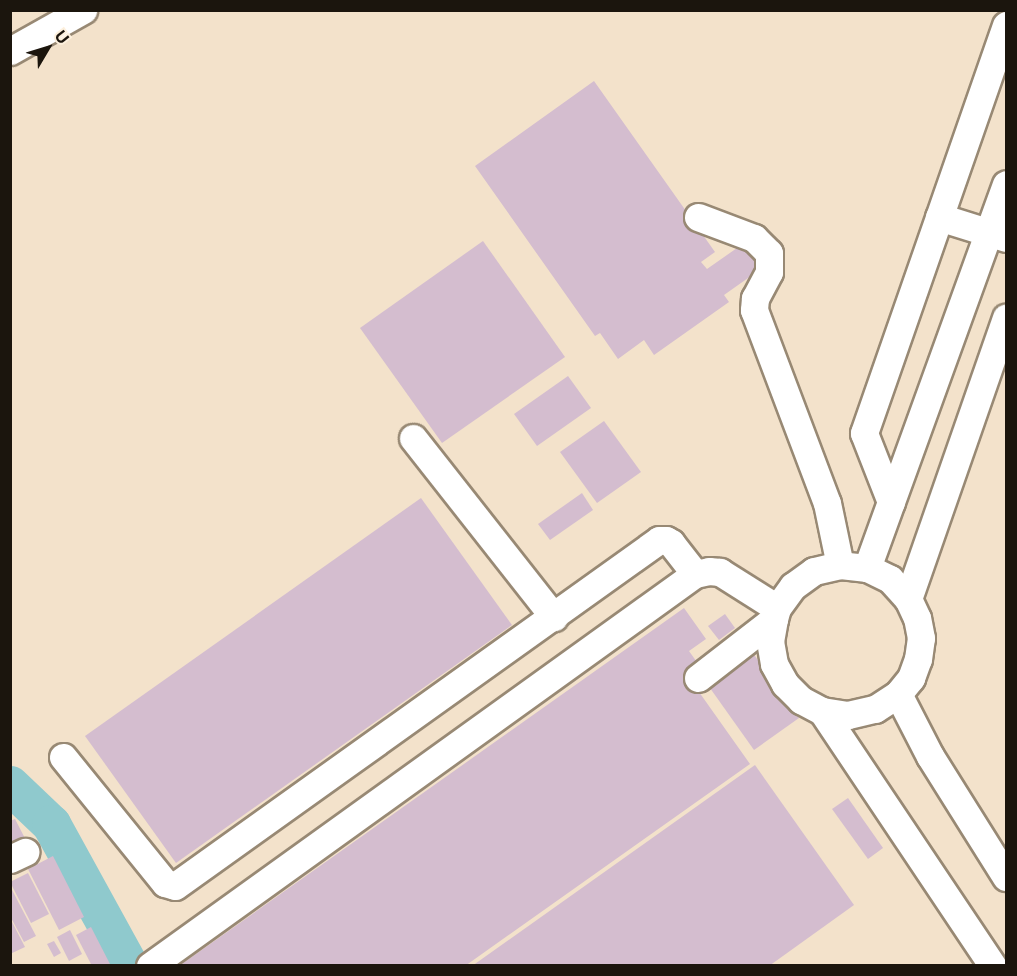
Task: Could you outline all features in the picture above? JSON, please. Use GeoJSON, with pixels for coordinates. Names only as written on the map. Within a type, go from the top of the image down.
{"type":"FeatureCollection","features":[{"type":"Feature","properties":{"kind":"street"},"geometry":{"type":"LineString","coordinates":[[10,51],[83,10]]}},
{"type":"Feature","properties":{"kind":"street"},"geometry":{"type":"LineString","coordinates":[[891,501],[864,433],[1006,25]]}},
{"type":"Feature","properties":{"kind":"street"},"geometry":{"type":"LineString","coordinates":[[867,567],[891,501],[998,235],[1006,184]]}},
{"type":"Feature","properties":{"kind":"street"},"geometry":{"type":"LineString","coordinates":[[698,217],[754,238],[769,253],[769,272],[756,298],[754,310],[830,509],[840,565]]}},
{"type":"Feature","properties":{"kind":"street"},"geometry":{"type":"LineString","coordinates":[[939,217],[998,235]]}},
{"type":"Feature","properties":{"kind":"street"},"geometry":{"type":"LineString","coordinates":[[908,599],[1006,318]]}},
{"type":"Feature","properties":{"kind":"street"},"geometry":{"type":"LineString","coordinates":[[413,438],[554,617]]}},
{"type":"Feature","properties":{"kind":"street"},"geometry":{"type":"LineString","coordinates":[[63,757],[165,883],[175,886],[659,540],[671,543],[695,574]]}},
{"type":"Feature","properties":{"kind":"street"},"geometry":{"type":"LineString","coordinates":[[698,678],[775,613],[793,586],[814,571],[840,565],[867,567],[890,579],[908,599],[917,618],[921,638],[918,659],[911,678],[898,694],[875,709],[848,715],[822,711],[801,700],[785,684],[774,664],[770,641],[775,613]]}},
{"type":"Feature","properties":{"kind":"street"},"geometry":{"type":"LineString","coordinates":[[157,961],[695,574],[709,571],[720,572],[775,613]]}},
{"type":"Feature","properties":{"kind":"street"},"geometry":{"type":"LineString","coordinates":[[898,694],[930,756],[1006,877]]}},
{"type":"Feature","properties":{"kind":"street"},"geometry":{"type":"LineString","coordinates":[[822,711],[993,966]]}},
{"type":"Feature","properties":{"kind":"building"},"geometry":{"type":"Polygon","coordinates":[[[594,81],[715,252],[701,262],[707,269],[747,241],[765,266],[724,295],[729,302],[654,355],[644,340],[618,359],[600,333],[595,336],[475,166],[594,81]]]}},
{"type":"Feature","properties":{"kind":"building"},"geometry":{"type":"Polygon","coordinates":[[[483,241],[565,357],[442,443],[360,328],[483,241]]]}},
{"type":"Feature","properties":{"kind":"building"},"geometry":{"type":"Polygon","coordinates":[[[568,376],[591,408],[537,446],[514,414],[568,376]]]}},
{"type":"Feature","properties":{"kind":"building"},"geometry":{"type":"Polygon","coordinates":[[[604,421],[641,472],[597,503],[560,452],[604,421]]]}},
{"type":"Feature","properties":{"kind":"building"},"geometry":{"type":"Polygon","coordinates":[[[582,493],[593,510],[550,540],[538,524],[582,493]]]}},
{"type":"Feature","properties":{"kind":"building"},"geometry":{"type":"Polygon","coordinates":[[[421,498],[512,625],[176,863],[85,736],[421,498]]]}},
{"type":"Feature","properties":{"kind":"building"},"geometry":{"type":"Polygon","coordinates":[[[684,608],[706,639],[689,651],[699,665],[687,675],[750,764],[465,966],[179,966],[684,608]]]}},
{"type":"Feature","properties":{"kind":"building"},"geometry":{"type":"Polygon","coordinates":[[[725,614],[735,628],[719,640],[708,626],[725,614]]]}},
{"type":"Feature","properties":{"kind":"building"},"geometry":{"type":"Polygon","coordinates":[[[750,649],[799,718],[754,750],[705,681],[750,649]]]}},
{"type":"Feature","properties":{"kind":"building"},"geometry":{"type":"Polygon","coordinates":[[[755,765],[854,905],[769,966],[472,966],[755,765]]]}},
{"type":"Feature","properties":{"kind":"building"},"geometry":{"type":"Polygon","coordinates":[[[848,798],[883,848],[868,859],[832,809],[848,798]]]}},
{"type":"Feature","properties":{"kind":"building"},"geometry":{"type":"Polygon","coordinates":[[[15,819],[30,848],[10,844],[10,821],[15,819]]]}},
{"type":"Feature","properties":{"kind":"building"},"geometry":{"type":"Polygon","coordinates":[[[53,856],[84,917],[59,930],[28,869],[53,856]]]}},
{"type":"Feature","properties":{"kind":"building"},"geometry":{"type":"Polygon","coordinates":[[[28,873],[49,914],[31,923],[10,882],[28,873]]]}},
{"type":"Feature","properties":{"kind":"building"},"geometry":{"type":"Polygon","coordinates":[[[10,886],[36,936],[24,942],[10,916],[10,886]]]}},
{"type":"Feature","properties":{"kind":"building"},"geometry":{"type":"Polygon","coordinates":[[[10,918],[25,947],[10,954],[10,918]]]}},
{"type":"Feature","properties":{"kind":"building"},"geometry":{"type":"Polygon","coordinates":[[[91,927],[111,966],[92,966],[76,935],[91,927]]]}},
{"type":"Feature","properties":{"kind":"building"},"geometry":{"type":"Polygon","coordinates":[[[70,930],[82,954],[69,961],[57,937],[70,930]]]}},
{"type":"Feature","properties":{"kind":"building"},"geometry":{"type":"Polygon","coordinates":[[[54,941],[61,953],[54,957],[47,944],[54,941]]]}},
{"type":"Feature","properties":{"kind":"waterway"},"geometry":{"type":"LineString","coordinates":[[10,785],[51,824],[129,966]]}}]}
